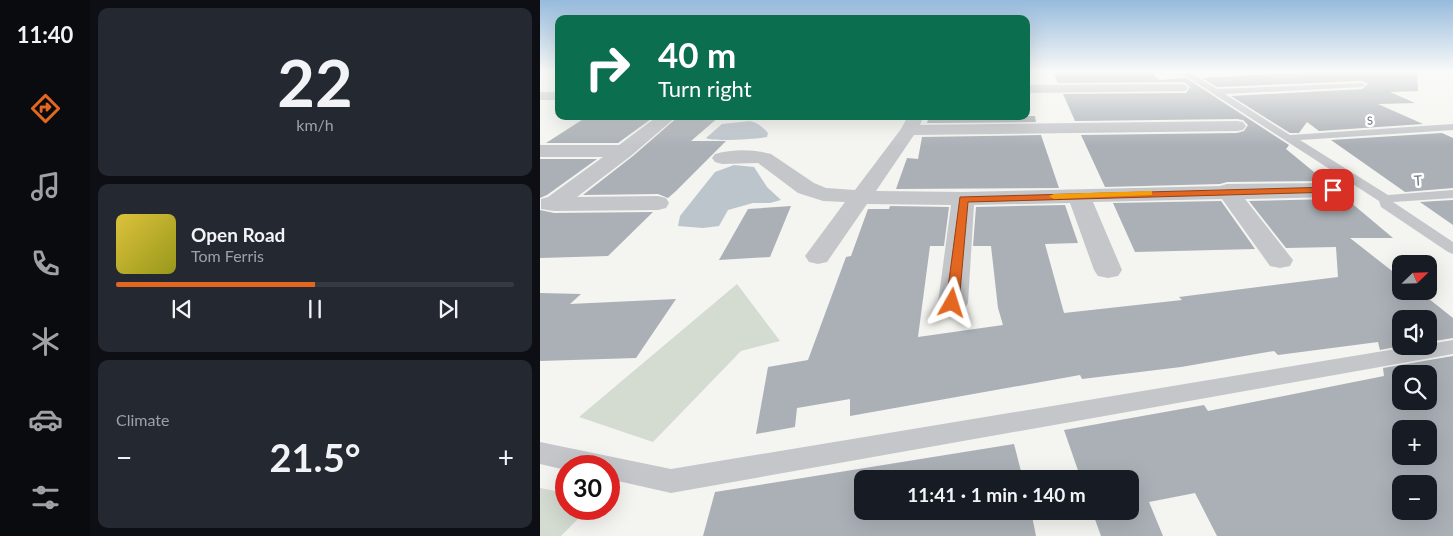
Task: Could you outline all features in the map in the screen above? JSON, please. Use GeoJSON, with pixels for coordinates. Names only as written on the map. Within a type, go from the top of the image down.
{"type":"FeatureCollection","features":[{"type":"Feature","properties":{"kind":"street"},"geometry":{"type":"LineString","coordinates":[[547,204],[625,151],[664,120]]}},
{"type":"Feature","properties":{"kind":"street"},"geometry":{"type":"LineString","coordinates":[[818,256],[913,123],[1237,126]]}},
{"type":"Feature","properties":{"kind":"street"},"geometry":{"type":"LineString","coordinates":[[540,150],[625,151]]}},
{"type":"Feature","properties":{"kind":"street"},"geometry":{"type":"LineString","coordinates":[[722,158],[754,156],[764,158],[806,188],[823,194],[861,197],[963,199],[1227,191],[1333,190]]}},
{"type":"Feature","properties":{"kind":"street"},"geometry":{"type":"LineString","coordinates":[[1227,191],[1280,260]]}},
{"type":"Feature","properties":{"kind":"street"},"geometry":{"type":"LineString","coordinates":[[1079,196],[1108,270]]}},
{"type":"Feature","properties":{"kind":"street"},"geometry":{"type":"LineString","coordinates":[[952,303],[963,199]]}},
{"type":"Feature","properties":{"kind":"street"},"geometry":{"type":"LineString","coordinates":[[547,204],[658,202]]}},
{"type":"Feature","properties":{"kind":"lane"},"geometry":{"type":"LineString","coordinates":[[1227,96],[1453,235]]}},
{"type":"Feature","properties":{"kind":"lane","name":"S"},"geometry":{"type":"LineString","coordinates":[[1293,137],[1453,127]]}},
{"type":"Feature","properties":{"kind":"lane","name":"T"},"geometry":{"type":"LineString","coordinates":[[1390,198],[1453,194]]}},
{"type":"Feature","properties":{"kind":"lane"},"geometry":{"type":"LineString","coordinates":[[1390,198],[1386,204],[1453,248]]}},
{"type":"Feature","properties":{"kind":"lane"},"geometry":{"type":"LineString","coordinates":[[620,470],[671,481],[1453,347]]}},
{"type":"Feature","properties":{"kind":"lane"},"geometry":{"type":"LineString","coordinates":[[540,453],[555,456]]}},
{"type":"Feature","properties":{"kind":"shaded area"},"geometry":{"type":"Polygon","coordinates":[[[750,121],[764,129],[768,133],[767,137],[726,140],[706,138],[722,124],[750,121]]]}},
{"type":"Feature","properties":{"kind":"shaded area"},"geometry":{"type":"Polygon","coordinates":[[[734,165],[754,167],[767,187],[781,200],[770,203],[753,203],[728,210],[719,226],[703,228],[678,226],[680,216],[715,172],[734,165]]]}},
{"type":"Feature","properties":{"kind":"shaded area"},"geometry":{"type":"Polygon","coordinates":[[[737,284],[780,341],[741,351],[653,442],[579,417],[737,284]]]}},
{"type":"Feature","properties":{"kind":"shaded area"},"geometry":{"type":"Polygon","coordinates":[[[540,488],[555,491],[555,520],[577,520],[561,536],[540,536],[540,488]]]}},
{"type":"Feature","properties":{"kind":"building"},"geometry":{"type":"Polygon","coordinates":[[[1064,96],[1214,96],[1289,145],[1286,149],[1325,181],[1227,182],[1220,184],[1105,187],[1081,135],[1237,133],[1244,131],[1248,125],[1243,120],[1237,119],[1075,121],[1064,96]]]}},
{"type":"Feature","properties":{"kind":"building"},"geometry":{"type":"Polygon","coordinates":[[[1231,96],[1399,96],[1415,103],[1378,104],[1423,124],[1319,131],[1307,122],[1299,133],[1290,133],[1231,96]]]}},
{"type":"Feature","properties":{"kind":"building"},"geometry":{"type":"Polygon","coordinates":[[[1030,116],[1035,116],[1036,122],[927,123],[928,120],[1030,120],[1030,116]]]}},
{"type":"Feature","properties":{"kind":"building"},"geometry":{"type":"Polygon","coordinates":[[[582,120],[650,120],[618,143],[546,143],[582,120]]]}},
{"type":"Feature","properties":{"kind":"building"},"geometry":{"type":"Polygon","coordinates":[[[674,120],[715,120],[691,141],[726,141],[668,198],[658,194],[583,195],[633,156],[674,120]]]}},
{"type":"Feature","properties":{"kind":"building"},"geometry":{"type":"Polygon","coordinates":[[[1442,133],[1453,138],[1453,188],[1405,192],[1331,140],[1442,133]]]}},
{"type":"Feature","properties":{"kind":"building"},"geometry":{"type":"Polygon","coordinates":[[[1041,135],[1059,188],[896,189],[907,158],[918,159],[922,137],[1041,135]]]}},
{"type":"Feature","properties":{"kind":"building"},"geometry":{"type":"Polygon","coordinates":[[[540,159],[597,159],[540,198],[540,159]]]}},
{"type":"Feature","properties":{"kind":"building"},"geometry":{"type":"Polygon","coordinates":[[[1343,196],[1393,238],[1350,238],[1392,271],[1392,300],[1430,300],[1453,318],[1453,338],[1437,341],[1437,310],[1392,310],[1392,348],[1380,350],[1378,342],[1278,355],[1274,351],[1181,367],[1082,379],[1080,375],[850,416],[850,399],[797,408],[795,427],[756,434],[768,367],[808,360],[846,257],[851,256],[868,209],[889,209],[890,206],[949,207],[944,246],[930,246],[918,337],[1003,325],[998,308],[991,246],[973,246],[976,207],[1065,205],[1078,243],[1045,244],[1064,313],[1182,300],[1179,297],[1338,277],[1336,247],[1286,248],[1249,201],[1333,199],[1343,196]]]}},
{"type":"Feature","properties":{"kind":"building"},"geometry":{"type":"Polygon","coordinates":[[[1453,200],[1453,225],[1420,202],[1453,200]]]}},
{"type":"Feature","properties":{"kind":"building"},"geometry":{"type":"Polygon","coordinates":[[[1221,201],[1255,249],[1135,252],[1113,203],[1221,201]]]}},
{"type":"Feature","properties":{"kind":"building"},"geometry":{"type":"Polygon","coordinates":[[[791,206],[770,257],[719,260],[748,209],[791,206]]]}},
{"type":"Feature","properties":{"kind":"building"},"geometry":{"type":"Polygon","coordinates":[[[540,210],[554,213],[653,212],[608,256],[540,258],[540,210]]]}},
{"type":"Feature","properties":{"kind":"building"},"geometry":{"type":"Polygon","coordinates":[[[540,293],[581,294],[570,304],[676,299],[636,358],[540,361],[540,293]]]}},
{"type":"Feature","properties":{"kind":"building"},"geometry":{"type":"Polygon","coordinates":[[[1453,356],[1453,536],[1217,536],[1195,493],[1149,502],[1163,536],[1101,536],[1095,520],[1139,520],[1139,470],[1078,470],[1064,430],[1204,405],[1208,411],[1384,376],[1383,368],[1392,366],[1392,410],[1437,410],[1437,365],[1400,365],[1453,356]]]}},
{"type":"Feature","properties":{"kind":"building"},"geometry":{"type":"Polygon","coordinates":[[[1014,444],[1021,470],[854,470],[854,520],[1033,520],[1036,536],[703,536],[715,492],[1014,444]]]}},
{"type":"Feature","properties":{"kind":"slow traffic"},"geometry":{"type":"LineString","coordinates":[[1054,196],[1149,193]]}},
{"type":"Feature","properties":{"kind":"route"},"geometry":{"type":"LineString","coordinates":[[952,303],[963,199],[1227,191],[1333,190]]}}]}
